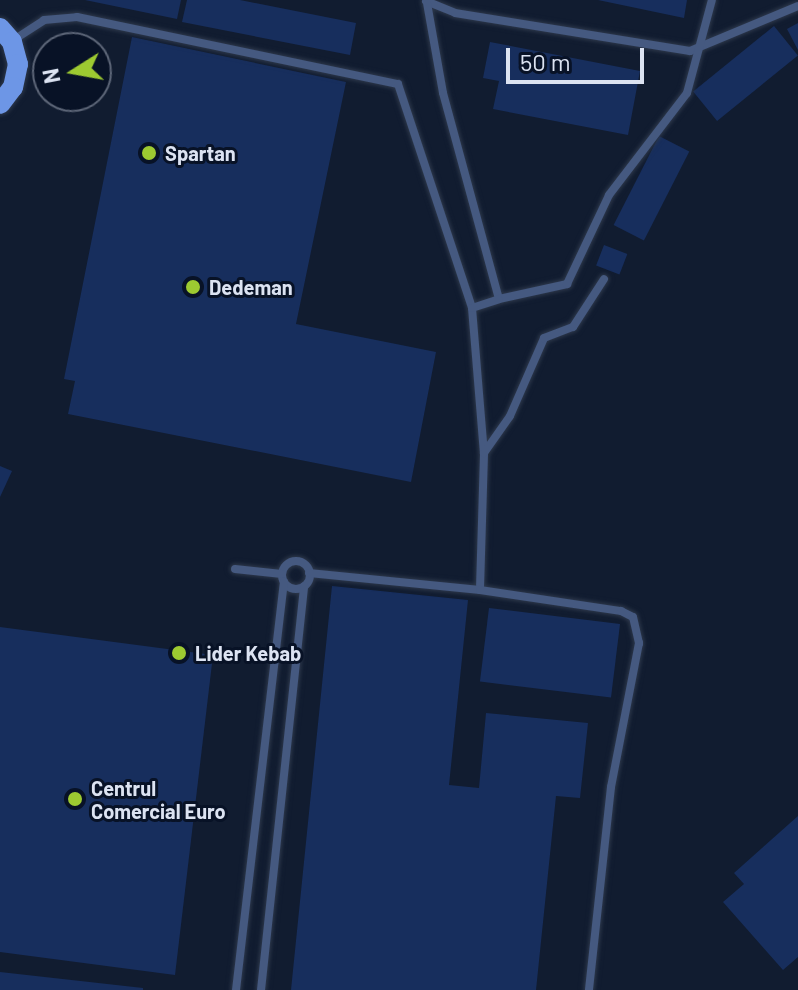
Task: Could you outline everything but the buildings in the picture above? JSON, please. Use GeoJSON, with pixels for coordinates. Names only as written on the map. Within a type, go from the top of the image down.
{"type":"FeatureCollection","features":[{"type":"Feature","properties":{"kind":"main road"},"geometry":{"type":"LineString","coordinates":[[0,104],[13,87],[18,72],[6,35]]}},
{"type":"Feature","properties":{"kind":"lane"},"geometry":{"type":"LineString","coordinates":[[472,308],[567,284],[609,195],[687,93],[712,0]]}},
{"type":"Feature","properties":{"kind":"lane"},"geometry":{"type":"LineString","coordinates":[[427,2],[455,13],[690,51],[798,6]]}},
{"type":"Feature","properties":{"kind":"lane"},"geometry":{"type":"LineString","coordinates":[[427,2],[447,108],[499,299]]}},
{"type":"Feature","properties":{"kind":"lane"},"geometry":{"type":"LineString","coordinates":[[6,35],[44,20],[77,17],[398,84],[472,308],[484,454],[480,590]]}},
{"type":"Feature","properties":{"kind":"lane"},"geometry":{"type":"LineString","coordinates":[[484,454],[510,416],[544,338],[573,327],[604,279]]}},
{"type":"Feature","properties":{"kind":"lane"},"geometry":{"type":"LineString","coordinates":[[236,990],[283,578],[285,565],[298,561],[306,565],[309,573],[304,586],[261,990]]}},
{"type":"Feature","properties":{"kind":"lane"},"geometry":{"type":"LineString","coordinates":[[235,569],[283,578],[296,589],[304,586]]}},
{"type":"Feature","properties":{"kind":"lane"},"geometry":{"type":"LineString","coordinates":[[309,573],[480,590],[621,611],[633,617],[639,643],[611,787],[589,990]]}},
{"type":"Feature","properties":{"kind":"place","name":"Spartan"},"geometry":{"type":"Point","coordinates":[149,153]}},
{"type":"Feature","properties":{"kind":"place","name":"Dedeman"},"geometry":{"type":"Point","coordinates":[193,287]}},
{"type":"Feature","properties":{"kind":"place","name":"Lider Kebab"},"geometry":{"type":"Point","coordinates":[179,653]}},
{"type":"Feature","properties":{"kind":"place","name":"Centrul Comercial Euro"},"geometry":{"type":"Point","coordinates":[75,799]}}]}
